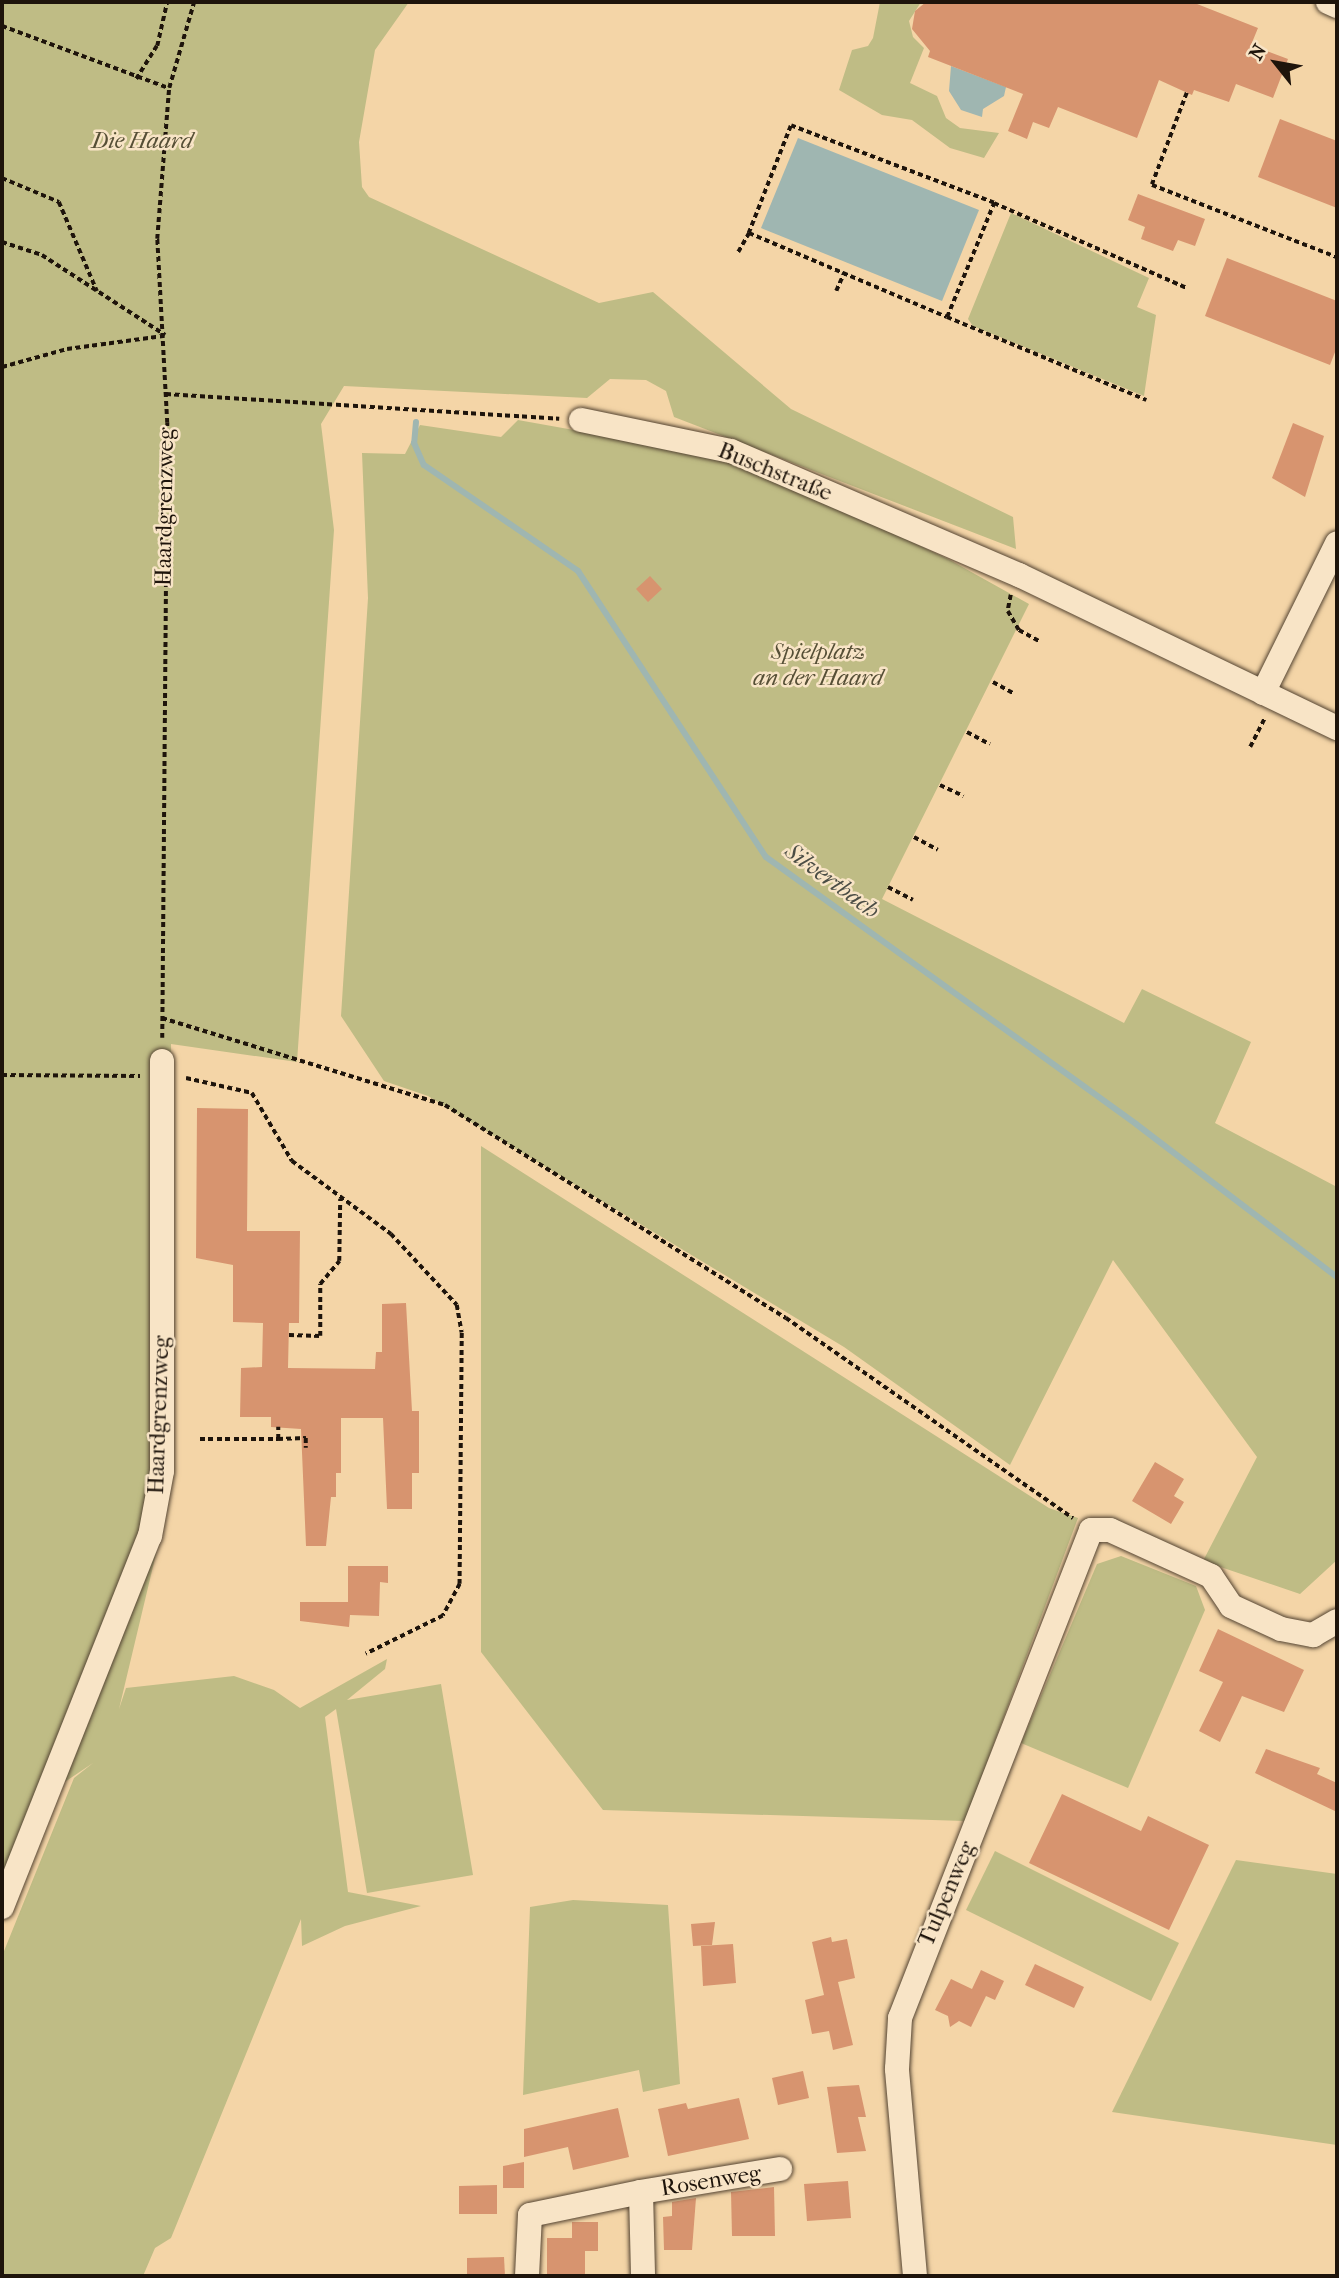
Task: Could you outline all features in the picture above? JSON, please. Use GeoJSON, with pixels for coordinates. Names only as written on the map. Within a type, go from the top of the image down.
{"type":"FeatureCollection","features":[{"type":"Feature","properties":{"kind":"street"},"geometry":{"type":"LineString","coordinates":[[1328,2],[1337,6]]}},
{"type":"Feature","properties":{"kind":"street","name":"Buschstraße"},"geometry":{"type":"LineString","coordinates":[[581,420],[731,451],[1064,595],[1337,728]]}},
{"type":"Feature","properties":{"kind":"street"},"geometry":{"type":"LineString","coordinates":[[1269,696],[1337,543]]}},
{"type":"Feature","properties":{"kind":"street","name":"Haardgrenzweg"},"geometry":{"type":"LineString","coordinates":[[2,1907],[150,1536],[162,1471],[162,1068]]}},
{"type":"Feature","properties":{"kind":"street"},"geometry":{"type":"LineString","coordinates":[[1091,1530],[1110,1530],[1211,1576],[1231,1605],[1281,1629],[1312,1636],[1337,1621]]}},
{"type":"Feature","properties":{"kind":"street","name":"Tulpenweg"},"geometry":{"type":"LineString","coordinates":[[915,2276],[897,2069],[900,2018],[925,1945],[951,1892],[1091,1530]]}},
{"type":"Feature","properties":{"kind":"street","name":"Rosenweg"},"geometry":{"type":"LineString","coordinates":[[527,2276],[530,2215],[641,2192],[780,2169]]}},
{"type":"Feature","properties":{"kind":"street","name":"Rosenweg"},"geometry":{"type":"LineString","coordinates":[[641,2192],[643,2276]]}},
{"type":"Feature","properties":{"kind":"path"},"geometry":{"type":"LineString","coordinates":[[136,79],[157,46],[166,2]]}},
{"type":"Feature","properties":{"kind":"path","name":"Haardgrenzweg"},"geometry":{"type":"LineString","coordinates":[[194,2],[169,88],[157,239],[165,335],[166,394],[162,1018],[445,1105],[786,1318],[1091,1530]]}},
{"type":"Feature","properties":{"kind":"path"},"geometry":{"type":"LineString","coordinates":[[2,26],[136,79],[169,88]]}},
{"type":"Feature","properties":{"kind":"path"},"geometry":{"type":"LineString","coordinates":[[1187,93],[1152,185],[1337,257]]}},
{"type":"Feature","properties":{"kind":"path"},"geometry":{"type":"LineString","coordinates":[[738,252],[749,233],[791,126],[994,203],[1187,288]]}},
{"type":"Feature","properties":{"kind":"path"},"geometry":{"type":"LineString","coordinates":[[2,178],[59,202],[97,292]]}},
{"type":"Feature","properties":{"kind":"path"},"geometry":{"type":"LineString","coordinates":[[947,317],[994,203]]}},
{"type":"Feature","properties":{"kind":"path"},"geometry":{"type":"LineString","coordinates":[[749,233],[1146,400]]}},
{"type":"Feature","properties":{"kind":"path"},"geometry":{"type":"LineString","coordinates":[[2,242],[42,255],[165,335]]}},
{"type":"Feature","properties":{"kind":"path"},"geometry":{"type":"LineString","coordinates":[[836,291],[844,273]]}},
{"type":"Feature","properties":{"kind":"path"},"geometry":{"type":"LineString","coordinates":[[2,367],[67,349],[165,335]]}},
{"type":"Feature","properties":{"kind":"path"},"geometry":{"type":"LineString","coordinates":[[166,394],[581,420]]}},
{"type":"Feature","properties":{"kind":"path"},"geometry":{"type":"LineString","coordinates":[[1019,575],[1008,611],[1019,630],[1041,642]]}},
{"type":"Feature","properties":{"kind":"path"},"geometry":{"type":"LineString","coordinates":[[993,682],[1015,694]]}},
{"type":"Feature","properties":{"kind":"path"},"geometry":{"type":"LineString","coordinates":[[1250,747],[1269,696]]}},
{"type":"Feature","properties":{"kind":"path"},"geometry":{"type":"LineString","coordinates":[[967,732],[990,744]]}},
{"type":"Feature","properties":{"kind":"path"},"geometry":{"type":"LineString","coordinates":[[940,785],[964,796]]}},
{"type":"Feature","properties":{"kind":"path"},"geometry":{"type":"LineString","coordinates":[[914,837],[938,850]]}},
{"type":"Feature","properties":{"kind":"path"},"geometry":{"type":"LineString","coordinates":[[888,887],[913,900]]}},
{"type":"Feature","properties":{"kind":"path"},"geometry":{"type":"LineString","coordinates":[[2,1075],[162,1068],[252,1093],[292,1161],[340,1199],[381,1226],[432,1275],[457,1304],[463,1333],[460,1584],[443,1616],[366,1654]]}},
{"type":"Feature","properties":{"kind":"path"},"geometry":{"type":"LineString","coordinates":[[289,1335],[320,1336],[320,1284],[339,1261],[340,1199]]}},
{"type":"Feature","properties":{"kind":"path"},"geometry":{"type":"LineString","coordinates":[[278,1427],[278,1438]]}},
{"type":"Feature","properties":{"kind":"path"},"geometry":{"type":"LineString","coordinates":[[200,1439],[306,1438],[306,1448]]}},
{"type":"Feature","properties":{"kind":"green space","name":"Die Haard"},"geometry":{"type":"Polygon","coordinates":[[[2,2],[409,2],[375,50],[359,142],[362,187],[369,197],[599,303],[653,292],[791,409],[1013,517],[1016,549],[674,417],[666,391],[646,380],[610,379],[587,398],[344,386],[321,424],[334,530],[297,1062],[171,1044],[174,1433],[156,1554],[119,1709],[126,1688],[234,1676],[274,1690],[300,1708],[387,1659],[385,1669],[347,1700],[441,1684],[473,1875],[367,1893],[336,1709],[325,1717],[348,1892],[421,1906],[345,1926],[302,1946],[301,1919],[171,2238],[155,2248],[143,2276],[2,2276],[2,1956],[74,1778],[93,1763],[35,1802],[2,1888],[2,2]]]}},
{"type":"Feature","properties":{"kind":"green space"},"geometry":{"type":"Polygon","coordinates":[[[880,2],[921,2],[909,21],[913,37],[924,48],[910,83],[937,96],[946,118],[960,128],[999,133],[984,158],[950,148],[912,120],[882,115],[839,90],[852,50],[868,46],[873,38],[880,2]]]}},
{"type":"Feature","properties":{"kind":"green space"},"geometry":{"type":"Polygon","coordinates":[[[1011,213],[1149,278],[1137,307],[1156,315],[1144,396],[973,326],[968,319],[1011,213]]]}},
{"type":"Feature","properties":{"kind":"green space","name":"Spielplatz an der Haard"},"geometry":{"type":"Polygon","coordinates":[[[518,420],[691,451],[770,475],[948,559],[1029,604],[882,899],[1124,1023],[1142,989],[1251,1042],[1215,1123],[1337,1187],[1337,1560],[1300,1594],[1203,1561],[1257,1457],[1113,1260],[1010,1465],[844,1347],[428,1096],[384,1081],[341,1016],[368,598],[362,453],[405,454],[420,425],[501,437],[518,420]]]}},
{"type":"Feature","properties":{"kind":"green space"},"geometry":{"type":"Polygon","coordinates":[[[481,1146],[1049,1508],[1078,1518],[965,1821],[603,1810],[481,1652],[481,1146]]]}},
{"type":"Feature","properties":{"kind":"green space"},"geometry":{"type":"Polygon","coordinates":[[[1121,1556],[1196,1586],[1205,1610],[1128,1788],[1021,1743],[1097,1564],[1121,1556]]]}},
{"type":"Feature","properties":{"kind":"green space"},"geometry":{"type":"Polygon","coordinates":[[[995,1851],[1179,1943],[1151,2001],[966,1910],[995,1851]]]}},
{"type":"Feature","properties":{"kind":"green space"},"geometry":{"type":"Polygon","coordinates":[[[1236,1860],[1337,1874],[1337,2145],[1112,2112],[1236,1860]]]}},
{"type":"Feature","properties":{"kind":"green space"},"geometry":{"type":"Polygon","coordinates":[[[573,1900],[668,1905],[680,2084],[643,2092],[639,2070],[523,2095],[530,1907],[573,1900]]]}},
{"type":"Feature","properties":{"kind":"water"},"geometry":{"type":"Polygon","coordinates":[[[951,66],[1006,87],[1004,96],[983,109],[982,117],[961,110],[949,91],[951,66]]]}},
{"type":"Feature","properties":{"kind":"water"},"geometry":{"type":"Polygon","coordinates":[[[798,138],[979,210],[942,301],[761,228],[798,138]]]}},
{"type":"Feature","properties":{"kind":"building"},"geometry":{"type":"Polygon","coordinates":[[[926,2],[1192,2],[1258,28],[1251,45],[1288,59],[1273,98],[1236,84],[1229,102],[1194,90],[1192,95],[1159,80],[1137,138],[1058,107],[1049,128],[1033,122],[1027,139],[1008,131],[1023,94],[928,57],[930,51],[912,29],[915,11],[926,2]]]}},
{"type":"Feature","properties":{"kind":"building"},"geometry":{"type":"Polygon","coordinates":[[[1280,119],[1337,141],[1337,208],[1258,177],[1280,119]]]}},
{"type":"Feature","properties":{"kind":"building"},"geometry":{"type":"Polygon","coordinates":[[[1138,194],[1205,219],[1195,246],[1178,240],[1173,251],[1141,239],[1145,227],[1128,220],[1138,194]]]}},
{"type":"Feature","properties":{"kind":"building"},"geometry":{"type":"Polygon","coordinates":[[[1227,258],[1337,301],[1337,347],[1330,365],[1205,316],[1227,258]]]}},
{"type":"Feature","properties":{"kind":"building"},"geometry":{"type":"Polygon","coordinates":[[[1293,423],[1324,436],[1305,497],[1272,478],[1293,423]]]}},
{"type":"Feature","properties":{"kind":"building"},"geometry":{"type":"Polygon","coordinates":[[[650,576],[662,589],[648,602],[636,589],[650,576]]]}},
{"type":"Feature","properties":{"kind":"building"},"geometry":{"type":"Polygon","coordinates":[[[197,1108],[248,1109],[247,1231],[300,1231],[299,1323],[289,1323],[288,1368],[375,1369],[376,1352],[382,1352],[382,1304],[406,1303],[412,1411],[419,1411],[419,1473],[412,1473],[412,1509],[387,1509],[383,1418],[341,1418],[341,1473],[336,1473],[336,1497],[331,1497],[326,1546],[306,1546],[301,1429],[271,1427],[271,1417],[240,1417],[241,1368],[262,1367],[263,1323],[233,1322],[233,1265],[196,1258],[197,1108]]]}},
{"type":"Feature","properties":{"kind":"building"},"geometry":{"type":"Polygon","coordinates":[[[1155,1462],[1184,1479],[1174,1496],[1184,1502],[1171,1524],[1132,1501],[1155,1462]]]}},
{"type":"Feature","properties":{"kind":"building"},"geometry":{"type":"Polygon","coordinates":[[[348,1566],[388,1566],[388,1583],[380,1582],[379,1616],[350,1615],[349,1627],[300,1621],[300,1602],[348,1602],[348,1566]]]}},
{"type":"Feature","properties":{"kind":"building"},"geometry":{"type":"Polygon","coordinates":[[[1218,1629],[1304,1670],[1284,1712],[1242,1696],[1220,1742],[1199,1731],[1223,1682],[1199,1671],[1218,1629]]]}},
{"type":"Feature","properties":{"kind":"building"},"geometry":{"type":"Polygon","coordinates":[[[1266,1749],[1320,1768],[1317,1774],[1337,1783],[1337,1812],[1255,1773],[1266,1749]]]}},
{"type":"Feature","properties":{"kind":"building"},"geometry":{"type":"Polygon","coordinates":[[[1062,1794],[1141,1831],[1148,1816],[1209,1845],[1169,1930],[1029,1863],[1062,1794]]]}},
{"type":"Feature","properties":{"kind":"building"},"geometry":{"type":"Polygon","coordinates":[[[715,1922],[712,1945],[693,1946],[691,1924],[715,1922]]]}},
{"type":"Feature","properties":{"kind":"building"},"geometry":{"type":"Polygon","coordinates":[[[831,1937],[832,1942],[847,1939],[855,1978],[838,1982],[853,2045],[833,2050],[829,2031],[812,2034],[805,2000],[824,1995],[812,1942],[831,1937]]]}},
{"type":"Feature","properties":{"kind":"building"},"geometry":{"type":"Polygon","coordinates":[[[733,1944],[736,1983],[703,1986],[701,1946],[733,1944]]]}},
{"type":"Feature","properties":{"kind":"building"},"geometry":{"type":"Polygon","coordinates":[[[1035,1964],[1084,1987],[1074,2008],[1025,1985],[1035,1964]]]}},
{"type":"Feature","properties":{"kind":"building"},"geometry":{"type":"Polygon","coordinates":[[[981,1970],[1004,1981],[995,2000],[986,1996],[971,2027],[959,2021],[950,2027],[948,2016],[935,2010],[951,1979],[972,1989],[981,1970]]]}},
{"type":"Feature","properties":{"kind":"building"},"geometry":{"type":"Polygon","coordinates":[[[803,2071],[809,2098],[778,2105],[772,2078],[803,2071]]]}},
{"type":"Feature","properties":{"kind":"building"},"geometry":{"type":"Polygon","coordinates":[[[859,2085],[866,2117],[858,2117],[866,2151],[837,2153],[827,2087],[859,2085]]]}},
{"type":"Feature","properties":{"kind":"building"},"geometry":{"type":"Polygon","coordinates":[[[739,2098],[749,2139],[668,2156],[658,2109],[686,2103],[688,2109],[739,2098]]]}},
{"type":"Feature","properties":{"kind":"building"},"geometry":{"type":"Polygon","coordinates":[[[618,2108],[629,2157],[573,2170],[568,2147],[524,2157],[524,2129],[618,2108]]]}},
{"type":"Feature","properties":{"kind":"building"},"geometry":{"type":"Polygon","coordinates":[[[524,2162],[524,2188],[503,2188],[503,2166],[524,2162]]]}},
{"type":"Feature","properties":{"kind":"building"},"geometry":{"type":"Polygon","coordinates":[[[848,2181],[851,2218],[807,2221],[804,2184],[848,2181]]]}},
{"type":"Feature","properties":{"kind":"building"},"geometry":{"type":"Polygon","coordinates":[[[497,2185],[497,2214],[459,2214],[459,2186],[497,2185]]]}},
{"type":"Feature","properties":{"kind":"building"},"geometry":{"type":"Polygon","coordinates":[[[774,2187],[775,2236],[732,2236],[731,2192],[774,2187]]]}},
{"type":"Feature","properties":{"kind":"building"},"geometry":{"type":"Polygon","coordinates":[[[696,2198],[692,2250],[664,2250],[663,2217],[672,2216],[672,2202],[696,2198]]]}},
{"type":"Feature","properties":{"kind":"building"},"geometry":{"type":"Polygon","coordinates":[[[572,2222],[598,2222],[598,2251],[585,2251],[585,2276],[547,2276],[547,2238],[572,2238],[572,2222]]]}},
{"type":"Feature","properties":{"kind":"building"},"geometry":{"type":"Polygon","coordinates":[[[504,2257],[505,2276],[467,2276],[467,2258],[504,2257]]]}},
{"type":"Feature","properties":{"kind":"waterway","name":"Silvertbach"},"geometry":{"type":"LineString","coordinates":[[416,422],[414,443],[424,465],[578,571],[766,857],[1136,1124],[1337,1277]]}}]}
